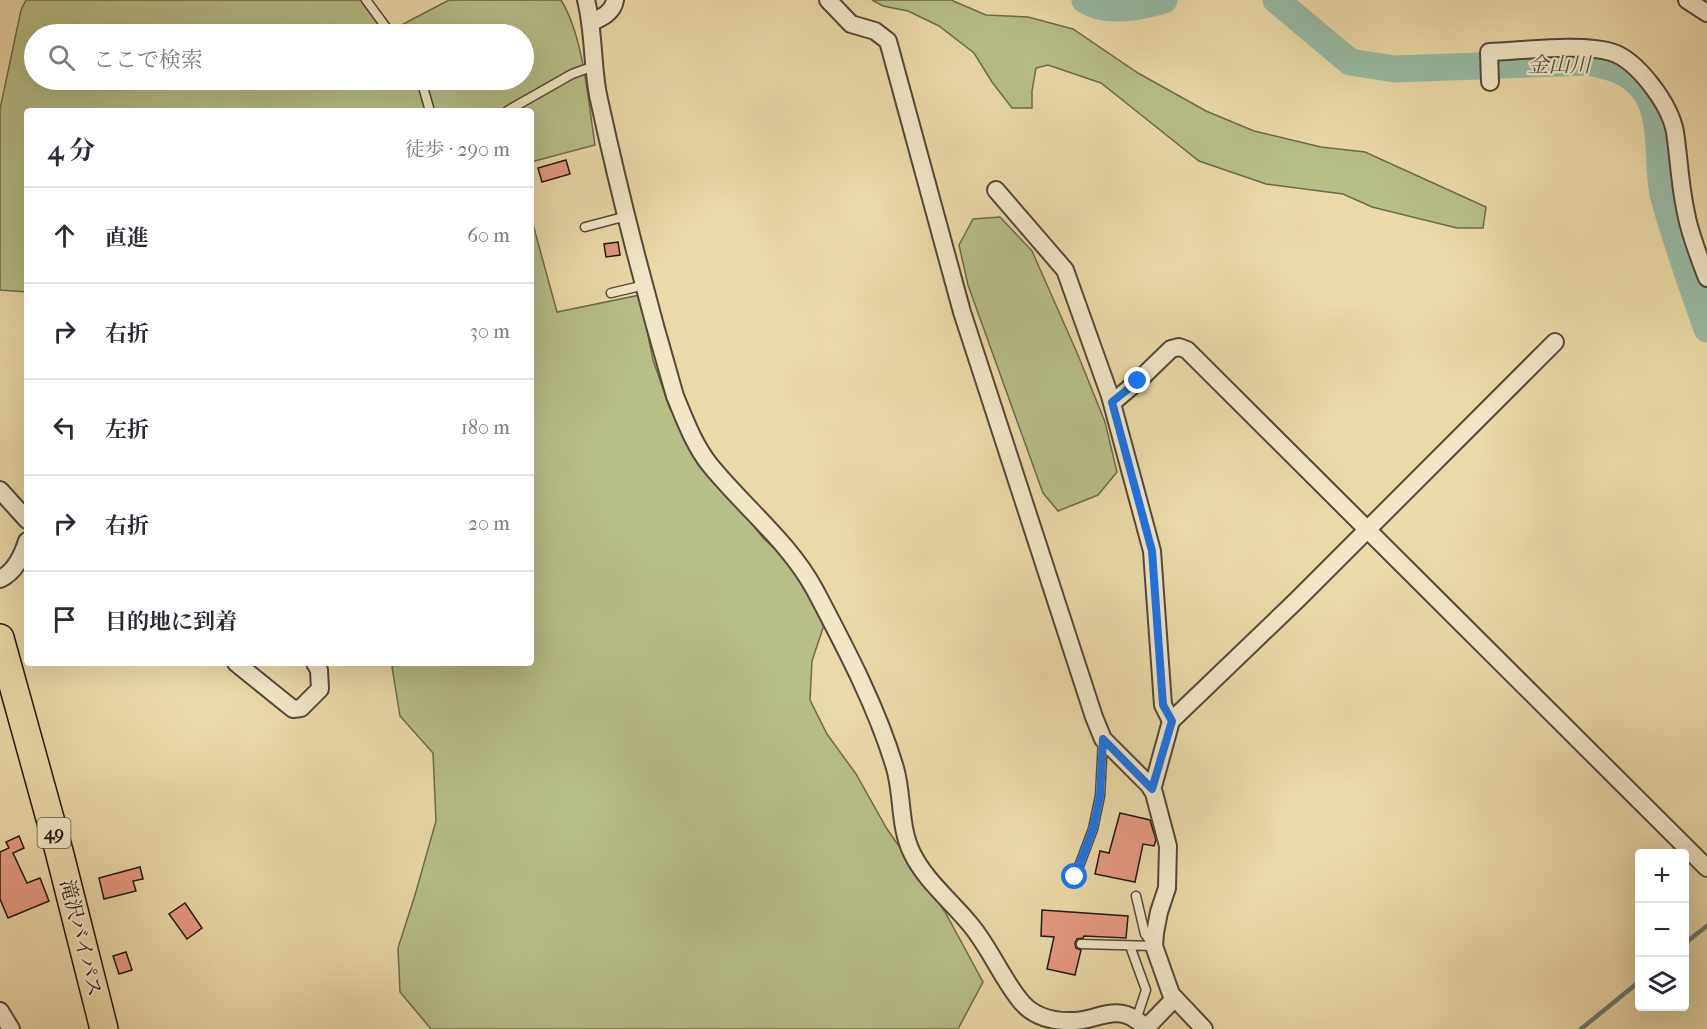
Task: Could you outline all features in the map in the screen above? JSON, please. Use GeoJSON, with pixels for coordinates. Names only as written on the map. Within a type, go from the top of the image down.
{"type":"FeatureCollection","features":[{"type":"Feature","properties":{"kind":"highway","name":"滝沢バイパス"},"geometry":{"type":"LineString","coordinates":[[0,638],[59,851],[104,1029]]}},
{"type":"Feature","properties":{"kind":"street"},"geometry":{"type":"LineString","coordinates":[[586,0],[596,83],[608,138],[675,396],[696,444],[710,464],[803,570],[849,656],[887,744],[899,787],[906,835],[911,852],[940,893],[970,924],[992,955],[1018,999],[1030,1012],[1046,1018],[1075,1021],[1117,1012],[1131,1016],[1142,1026],[1174,999]]}},
{"type":"Feature","properties":{"kind":"street"},"geometry":{"type":"LineString","coordinates":[[590,23],[604,17],[614,7],[615,0]]}},
{"type":"Feature","properties":{"kind":"street"},"geometry":{"type":"LineString","coordinates":[[828,0],[851,24],[875,31],[888,41],[962,312],[1090,706],[1103,739],[1152,789],[1159,810],[1168,846],[1167,888],[1159,912],[1154,946],[1174,999],[1204,1029]]}},
{"type":"Feature","properties":{"kind":"street"},"geometry":{"type":"LineString","coordinates":[[1687,0],[1707,13]]}},
{"type":"Feature","properties":{"kind":"street"},"geometry":{"type":"LineString","coordinates":[[1490,82],[1489,52],[1593,48],[1613,52],[1636,68],[1650,82],[1671,119],[1686,215],[1707,278]]}},
{"type":"Feature","properties":{"kind":"street"},"geometry":{"type":"LineString","coordinates":[[996,190],[1065,270],[1112,402],[1152,551],[1163,705],[1172,721]]}},
{"type":"Feature","properties":{"kind":"street"},"geometry":{"type":"LineString","coordinates":[[1152,789],[1172,721],[1555,342]]}},
{"type":"Feature","properties":{"kind":"street"},"geometry":{"type":"LineString","coordinates":[[1112,402],[1171,349],[1179,347],[1187,350],[1707,868]]}},
{"type":"Feature","properties":{"kind":"street"},"geometry":{"type":"LineString","coordinates":[[0,490],[24,517]]}},
{"type":"Feature","properties":{"kind":"street"},"geometry":{"type":"LineString","coordinates":[[0,579],[5,577],[21,560],[24,550]]}},
{"type":"Feature","properties":{"kind":"street"},"geometry":{"type":"LineString","coordinates":[[240,666],[293,709],[301,708],[320,689],[317,666]]}},
{"type":"Feature","properties":{"kind":"street"},"geometry":{"type":"LineString","coordinates":[[0,1011],[11,1029]]}},
{"type":"Feature","properties":{"kind":"lane"},"geometry":{"type":"LineString","coordinates":[[366,0],[384,24]]}},
{"type":"Feature","properties":{"kind":"lane"},"geometry":{"type":"LineString","coordinates":[[512,108],[572,74],[594,66]]}},
{"type":"Feature","properties":{"kind":"lane"},"geometry":{"type":"LineString","coordinates":[[424,90],[429,108]]}},
{"type":"Feature","properties":{"kind":"lane"},"geometry":{"type":"LineString","coordinates":[[585,227],[627,216]]}},
{"type":"Feature","properties":{"kind":"lane"},"geometry":{"type":"LineString","coordinates":[[611,293],[645,285]]}},
{"type":"Feature","properties":{"kind":"lane"},"geometry":{"type":"LineString","coordinates":[[1075,877],[1093,829],[1100,796],[1103,739]]}},
{"type":"Feature","properties":{"kind":"lane"},"geometry":{"type":"LineString","coordinates":[[1136,896],[1145,934],[1154,946]]}},
{"type":"Feature","properties":{"kind":"lane"},"geometry":{"type":"LineString","coordinates":[[1081,944],[1154,946]]}},
{"type":"Feature","properties":{"kind":"lane"},"geometry":{"type":"LineString","coordinates":[[1130,946],[1146,990],[1142,1026]]}},
{"type":"Feature","properties":{"kind":"green space"},"geometry":{"type":"Polygon","coordinates":[[[26,0],[361,0],[386,24],[24,24],[24,90],[534,90],[534,24],[403,24],[449,0],[561,0],[569,15],[580,51],[595,145],[534,161],[534,108],[24,108],[24,292],[0,290],[0,109],[21,10],[26,0]]]}},
{"type":"Feature","properties":{"kind":"green space"},"geometry":{"type":"Polygon","coordinates":[[[872,0],[951,0],[986,15],[1028,17],[1073,29],[1138,73],[1206,111],[1254,131],[1321,147],[1365,152],[1486,207],[1483,228],[1457,228],[1372,207],[1343,194],[1266,184],[1199,161],[1101,83],[1048,65],[1036,68],[1032,108],[1012,108],[974,53],[939,26],[908,11],[883,6],[872,0]]]}},
{"type":"Feature","properties":{"kind":"green space"},"geometry":{"type":"Polygon","coordinates":[[[1000,217],[1032,251],[1105,422],[1117,472],[1098,495],[1058,511],[1043,493],[968,285],[959,245],[973,219],[1000,217]]]}},
{"type":"Feature","properties":{"kind":"green space"},"geometry":{"type":"Polygon","coordinates":[[[534,228],[557,312],[640,295],[653,360],[670,409],[702,460],[763,538],[791,564],[829,610],[812,661],[810,700],[827,734],[856,774],[887,829],[945,912],[983,982],[958,1029],[431,1029],[400,992],[398,948],[436,821],[433,753],[400,716],[392,667],[534,666],[534,228]]]}},
{"type":"Feature","properties":{"kind":"building"},"geometry":{"type":"Polygon","coordinates":[[[566,160],[570,174],[542,182],[538,168],[566,160]]]}},
{"type":"Feature","properties":{"kind":"building"},"geometry":{"type":"Polygon","coordinates":[[[618,242],[620,255],[606,257],[604,244],[618,242]]]}},
{"type":"Feature","properties":{"kind":"building"},"geometry":{"type":"Polygon","coordinates":[[[1120,813],[1150,820],[1156,840],[1154,846],[1143,844],[1135,882],[1095,874],[1100,851],[1109,853],[1120,813]]]}},
{"type":"Feature","properties":{"kind":"building"},"geometry":{"type":"Polygon","coordinates":[[[19,836],[24,848],[13,853],[27,883],[40,878],[49,901],[8,918],[0,899],[0,852],[9,848],[6,842],[19,836]]]}},
{"type":"Feature","properties":{"kind":"building"},"geometry":{"type":"Polygon","coordinates":[[[140,867],[143,879],[133,881],[136,891],[104,899],[99,878],[140,867]]]}},
{"type":"Feature","properties":{"kind":"building"},"geometry":{"type":"Polygon","coordinates":[[[185,903],[202,928],[187,939],[169,914],[185,903]]]}},
{"type":"Feature","properties":{"kind":"building"},"geometry":{"type":"Polygon","coordinates":[[[1042,910],[1128,916],[1126,938],[1084,936],[1077,939],[1075,943],[1076,948],[1081,950],[1075,975],[1047,969],[1054,937],[1041,936],[1042,910]]]}},
{"type":"Feature","properties":{"kind":"building"},"geometry":{"type":"Polygon","coordinates":[[[126,952],[132,970],[119,974],[113,956],[126,952]]]}},
{"type":"Feature","properties":{"kind":"waterway","name":"金山川"},"geometry":{"type":"LineString","coordinates":[[1085,0],[1113,8],[1134,7],[1164,0]]}},
{"type":"Feature","properties":{"kind":"waterway","name":"金山川"},"geometry":{"type":"LineString","coordinates":[[1276,0],[1350,62],[1395,69],[1588,62],[1611,68],[1632,78],[1644,90],[1655,115],[1664,198],[1707,329]]}},
{"type":"Feature","properties":{"kind":"waterway"},"geometry":{"type":"LineString","coordinates":[[1689,940],[1707,926]]}},
{"type":"Feature","properties":{"kind":"waterway"},"geometry":{"type":"LineString","coordinates":[[1581,1029],[1635,985]]}},
{"type":"Feature","properties":{"kind":"route"},"geometry":{"type":"LineString","coordinates":[[1075,877],[1093,829],[1100,796],[1103,739],[1152,789],[1172,721],[1163,705],[1152,551],[1112,402],[1138,381]]}}]}
